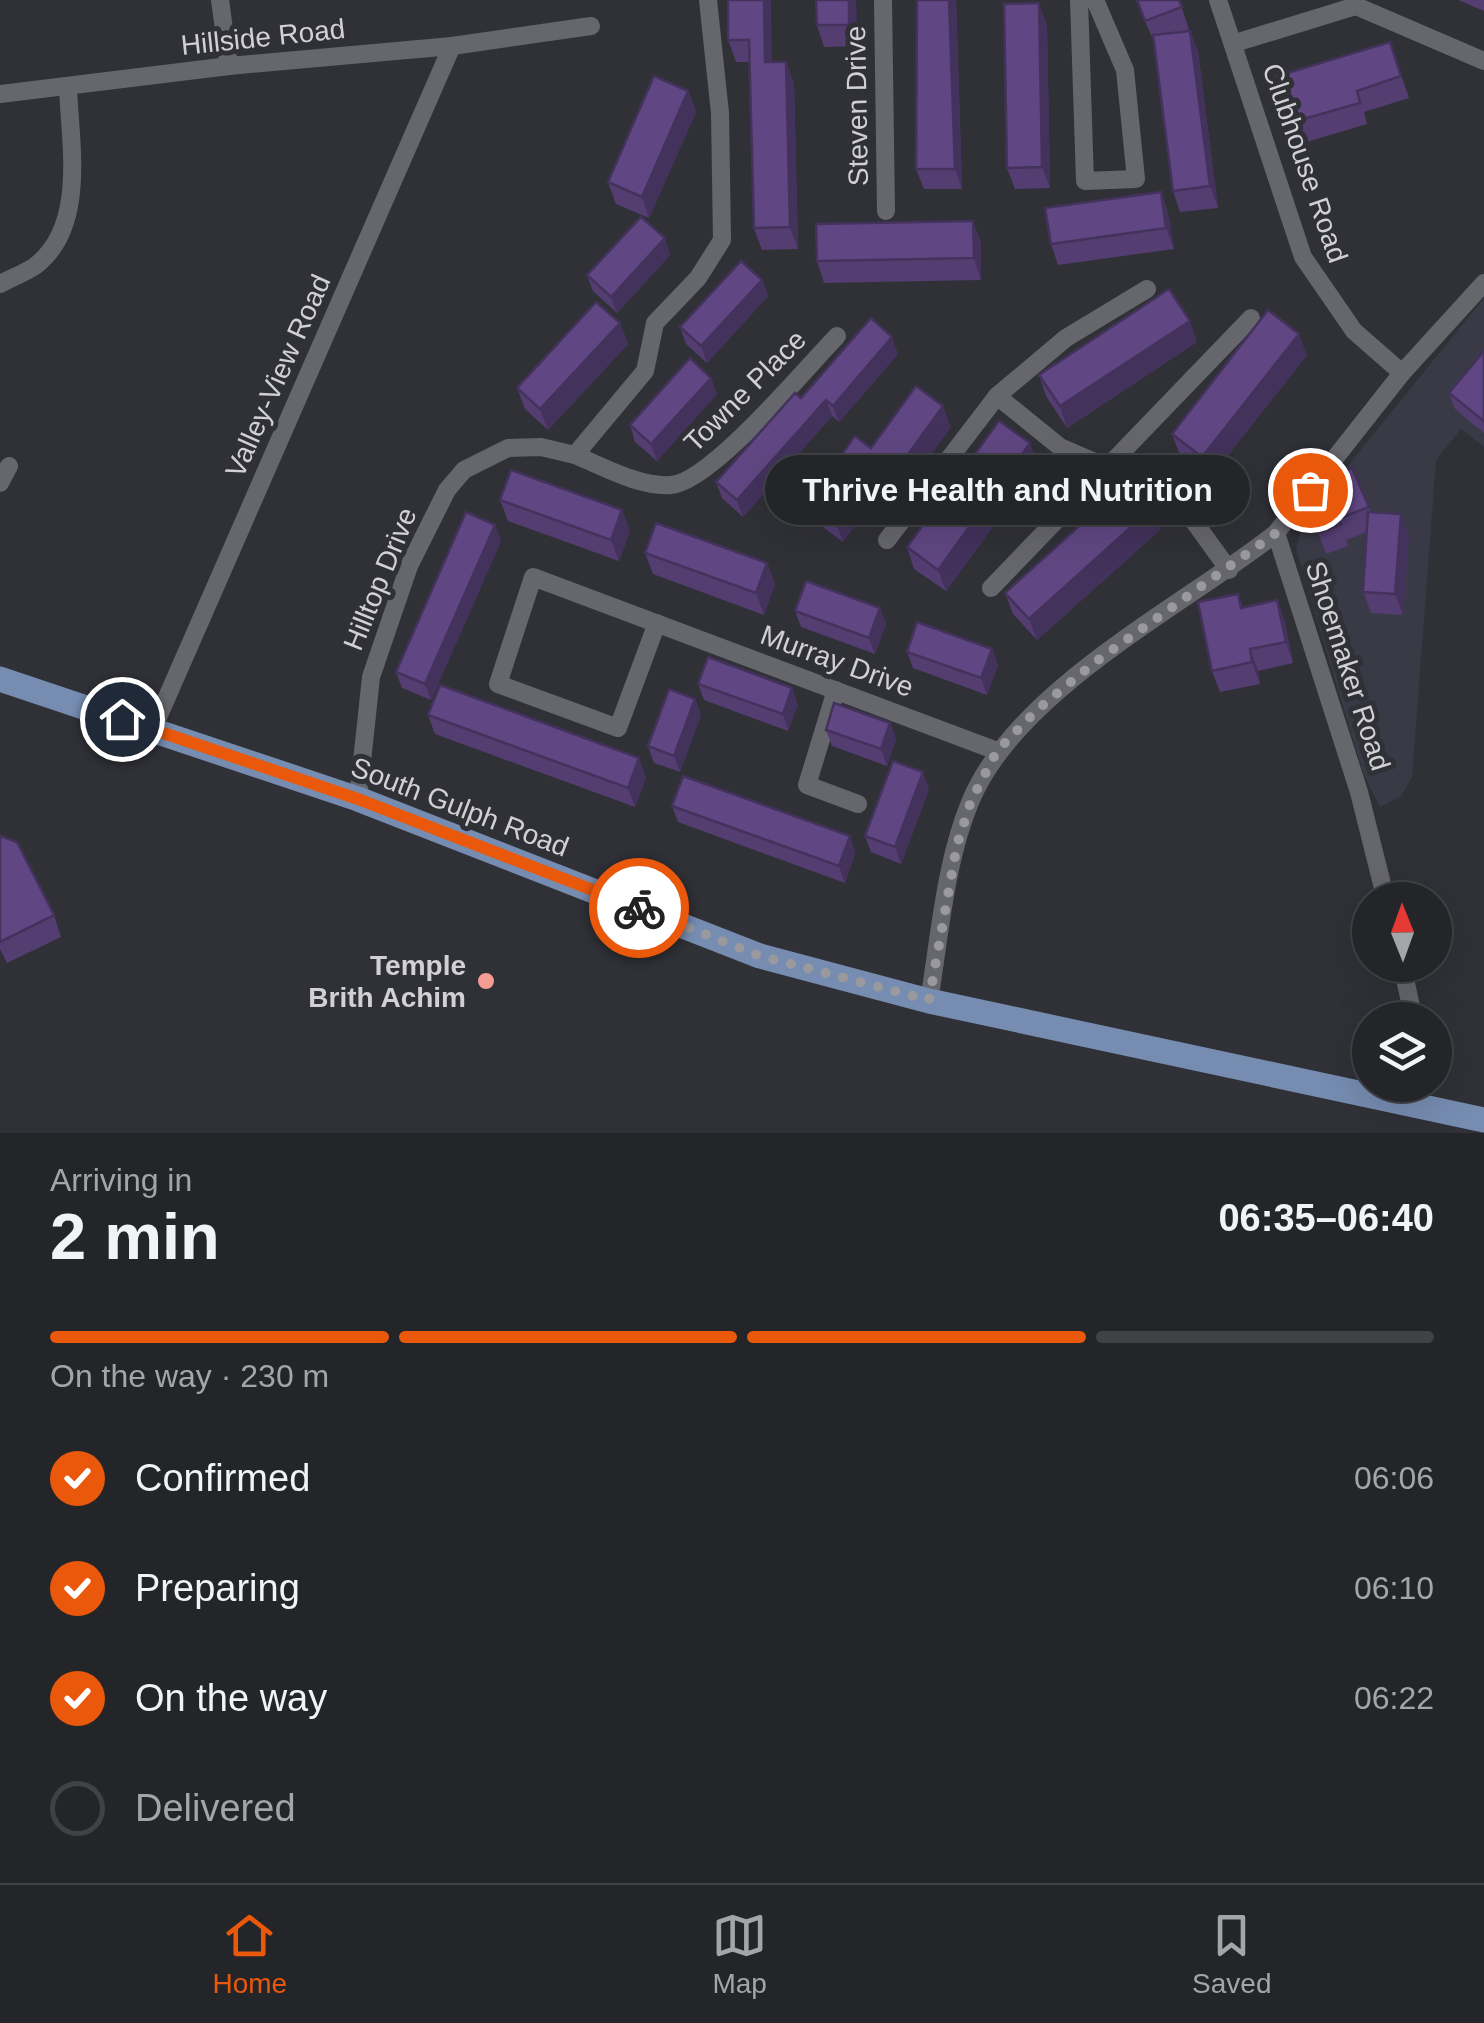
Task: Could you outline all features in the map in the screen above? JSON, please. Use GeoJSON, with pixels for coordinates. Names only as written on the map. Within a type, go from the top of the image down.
{"type":"FeatureCollection","features":[{"type":"Feature","properties":{"kind":"main road","name":"South Gulph Road"},"geometry":{"type":"LineString","coordinates":[[0,679],[358,799],[760,956],[929,1000],[1352,1083]]}},
{"type":"Feature","properties":{"kind":"main road","name":"South Gulph Road"},"geometry":{"type":"LineString","coordinates":[[1432,1102],[1484,1120]]}},
{"type":"Feature","properties":{"kind":"street"},"geometry":{"type":"LineString","coordinates":[[220,0],[230,66]]}},
{"type":"Feature","properties":{"kind":"street"},"geometry":{"type":"LineString","coordinates":[[575,456],[645,371],[655,322],[698,278],[722,240],[720,112],[708,0]]}},
{"type":"Feature","properties":{"kind":"street","name":"Steven Drive"},"geometry":{"type":"LineString","coordinates":[[882,0],[886,212]]}},
{"type":"Feature","properties":{"kind":"street"},"geometry":{"type":"LineString","coordinates":[[1079,0],[1085,181],[1136,179],[1125,70],[1094,0]]}},
{"type":"Feature","properties":{"kind":"street","name":"Clubhouse Road"},"geometry":{"type":"LineString","coordinates":[[1218,0],[1236,42],[1303,257],[1354,331],[1402,373]]}},
{"type":"Feature","properties":{"kind":"street"},"geometry":{"type":"LineString","coordinates":[[1236,42],[1356,6],[1484,61]]}},
{"type":"Feature","properties":{"kind":"street","name":"Hillside Road"},"geometry":{"type":"LineString","coordinates":[[0,94],[230,66],[452,46],[591,26]]}},
{"type":"Feature","properties":{"kind":"street","name":"Valley-View Road"},"geometry":{"type":"LineString","coordinates":[[153,729],[452,46]]}},
{"type":"Feature","properties":{"kind":"street"},"geometry":{"type":"LineString","coordinates":[[0,284],[36,265],[65,218],[72,191],[68,88]]}},
{"type":"Feature","properties":{"kind":"street"},"geometry":{"type":"LineString","coordinates":[[929,1000],[957,845],[971,801],[997,751],[1037,710],[1094,663],[1276,533],[1402,373],[1484,283]]}},
{"type":"Feature","properties":{"kind":"street"},"geometry":{"type":"LineString","coordinates":[[887,540],[996,396],[1066,338],[1147,289]]}},
{"type":"Feature","properties":{"kind":"street"},"geometry":{"type":"LineString","coordinates":[[991,588],[1251,318]]}},
{"type":"Feature","properties":{"kind":"street","name":"Towne Place"},"geometry":{"type":"LineString","coordinates":[[575,456],[653,485],[687,483],[723,454],[838,336]]}},
{"type":"Feature","properties":{"kind":"street"},"geometry":{"type":"LineString","coordinates":[[996,396],[1060,447],[1164,492],[1190,516],[1229,570]]}},
{"type":"Feature","properties":{"kind":"street","name":"Hilltop Drive"},"geometry":{"type":"LineString","coordinates":[[358,799],[371,677],[409,566],[447,490],[464,470],[508,448],[541,447],[575,456]]}},
{"type":"Feature","properties":{"kind":"street","name":"Shoemaker Road"},"geometry":{"type":"LineString","coordinates":[[1276,533],[1359,792],[1382,882]]}},
{"type":"Feature","properties":{"kind":"street","name":"Murray Drive"},"geometry":{"type":"LineString","coordinates":[[656,624],[618,728],[498,684],[533,576],[997,751]]}},
{"type":"Feature","properties":{"kind":"street"},"geometry":{"type":"LineString","coordinates":[[836,690],[807,785],[858,804]]}},
{"type":"Feature","properties":{"kind":"shaded area"},"geometry":{"type":"Polygon","coordinates":[[[1484,298],[1484,447],[1461,429],[1436,460],[1412,777],[1401,796],[1380,807],[1363,773],[1296,549],[1304,520],[1484,298]]]}},
{"type":"Feature","properties":{"kind":"building"},"geometry":{"type":"Polygon","coordinates":[[[728,0],[764,0],[765,62],[786,62],[790,227],[754,228],[749,40],[728,40],[728,0]]]}},
{"type":"Feature","properties":{"kind":"building"},"geometry":{"type":"Polygon","coordinates":[[[816,0],[849,0],[849,25],[817,25],[816,0]]]}},
{"type":"Feature","properties":{"kind":"building"},"geometry":{"type":"Polygon","coordinates":[[[917,0],[949,0],[955,169],[916,169],[917,0]]]}},
{"type":"Feature","properties":{"kind":"building"},"geometry":{"type":"Polygon","coordinates":[[[1137,0],[1179,0],[1182,7],[1145,21],[1137,0]]]}},
{"type":"Feature","properties":{"kind":"building"},"geometry":{"type":"Polygon","coordinates":[[[1039,3],[1042,167],[1007,168],[1004,4],[1039,3]]]}},
{"type":"Feature","properties":{"kind":"building"},"geometry":{"type":"Polygon","coordinates":[[[1190,31],[1210,186],[1173,191],[1153,35],[1190,31]]]}},
{"type":"Feature","properties":{"kind":"building"},"geometry":{"type":"Polygon","coordinates":[[[1390,42],[1401,76],[1357,91],[1360,103],[1293,122],[1290,115],[1283,117],[1271,78],[1390,42]]]}},
{"type":"Feature","properties":{"kind":"building"},"geometry":{"type":"Polygon","coordinates":[[[654,76],[688,91],[642,197],[608,182],[654,76]]]}},
{"type":"Feature","properties":{"kind":"building"},"geometry":{"type":"Polygon","coordinates":[[[1161,192],[1166,228],[1051,244],[1045,208],[1161,192]]]}},
{"type":"Feature","properties":{"kind":"building"},"geometry":{"type":"Polygon","coordinates":[[[641,217],[665,238],[611,297],[587,275],[641,217]]]}},
{"type":"Feature","properties":{"kind":"building"},"geometry":{"type":"Polygon","coordinates":[[[973,221],[974,258],[817,261],[816,224],[973,221]]]}},
{"type":"Feature","properties":{"kind":"building"},"geometry":{"type":"Polygon","coordinates":[[[741,261],[762,280],[701,346],[680,327],[741,261]]]}},
{"type":"Feature","properties":{"kind":"building"},"geometry":{"type":"Polygon","coordinates":[[[1169,289],[1190,321],[1060,406],[1039,375],[1169,289]]]}},
{"type":"Feature","properties":{"kind":"building"},"geometry":{"type":"Polygon","coordinates":[[[596,302],[620,323],[540,409],[517,388],[596,302]]]}},
{"type":"Feature","properties":{"kind":"building"},"geometry":{"type":"Polygon","coordinates":[[[1268,310],[1299,334],[1202,457],[1172,434],[1268,310]]]}},
{"type":"Feature","properties":{"kind":"building"},"geometry":{"type":"Polygon","coordinates":[[[871,318],[892,337],[833,406],[826,400],[737,500],[716,482],[795,393],[801,398],[871,318]]]}},
{"type":"Feature","properties":{"kind":"building"},"geometry":{"type":"Polygon","coordinates":[[[1484,351],[1484,421],[1449,393],[1484,351]]]}},
{"type":"Feature","properties":{"kind":"building"},"geometry":{"type":"Polygon","coordinates":[[[690,358],[711,378],[651,444],[630,425],[690,358]]]}},
{"type":"Feature","properties":{"kind":"building"},"geometry":{"type":"Polygon","coordinates":[[[916,386],[943,406],[896,471],[880,459],[835,520],[808,501],[855,436],[871,448],[916,386]]]}},
{"type":"Feature","properties":{"kind":"building"},"geometry":{"type":"Polygon","coordinates":[[[999,421],[1030,443],[938,570],[907,547],[999,421]]]}},
{"type":"Feature","properties":{"kind":"building"},"geometry":{"type":"Polygon","coordinates":[[[1352,468],[1369,507],[1338,519],[1341,524],[1318,533],[1306,500],[1345,485],[1341,472],[1352,468]]]}},
{"type":"Feature","properties":{"kind":"building"},"geometry":{"type":"Polygon","coordinates":[[[511,470],[622,510],[611,540],[500,500],[511,470]]]}},
{"type":"Feature","properties":{"kind":"building"},"geometry":{"type":"Polygon","coordinates":[[[1128,482],[1152,508],[1029,619],[1005,593],[1128,482]]]}},
{"type":"Feature","properties":{"kind":"building"},"geometry":{"type":"Polygon","coordinates":[[[466,512],[495,525],[425,684],[396,672],[466,512]]]}},
{"type":"Feature","properties":{"kind":"building"},"geometry":{"type":"Polygon","coordinates":[[[1368,512],[1401,514],[1395,594],[1363,592],[1368,512]]]}},
{"type":"Feature","properties":{"kind":"building"},"geometry":{"type":"Polygon","coordinates":[[[656,523],[767,563],[756,593],[645,553],[656,523]]]}},
{"type":"Feature","properties":{"kind":"building"},"geometry":{"type":"Polygon","coordinates":[[[806,581],[880,608],[869,638],[795,611],[806,581]]]}},
{"type":"Feature","properties":{"kind":"building"},"geometry":{"type":"Polygon","coordinates":[[[1238,594],[1241,608],[1277,600],[1286,642],[1250,649],[1252,662],[1212,671],[1198,602],[1238,594]]]}},
{"type":"Feature","properties":{"kind":"building"},"geometry":{"type":"Polygon","coordinates":[[[917,622],[992,649],[981,678],[907,652],[917,622]]]}},
{"type":"Feature","properties":{"kind":"building"},"geometry":{"type":"Polygon","coordinates":[[[708,657],[792,688],[783,714],[698,684],[708,657]]]}},
{"type":"Feature","properties":{"kind":"building"},"geometry":{"type":"Polygon","coordinates":[[[440,685],[639,758],[628,788],[428,715],[440,685]]]}},
{"type":"Feature","properties":{"kind":"building"},"geometry":{"type":"Polygon","coordinates":[[[669,689],[695,699],[674,756],[648,746],[669,689]]]}},
{"type":"Feature","properties":{"kind":"building"},"geometry":{"type":"Polygon","coordinates":[[[834,703],[890,723],[881,749],[826,730],[834,703]]]}},
{"type":"Feature","properties":{"kind":"building"},"geometry":{"type":"Polygon","coordinates":[[[893,761],[923,772],[895,847],[865,836],[893,761]]]}},
{"type":"Feature","properties":{"kind":"building"},"geometry":{"type":"Polygon","coordinates":[[[683,776],[850,836],[839,866],[672,806],[683,776]]]}},
{"type":"Feature","properties":{"kind":"building"},"geometry":{"type":"Polygon","coordinates":[[[0,836],[17,842],[54,915],[0,942],[0,836]]]}},
{"type":"Feature","properties":{"kind":"way so far"},"geometry":{"type":"LineString","coordinates":[[639,908],[760,956],[929,1000],[957,845],[971,801],[997,751],[1037,710],[1094,663],[1276,533],[1310,490]]}},
{"type":"Feature","properties":{"kind":"place","name":"Thrive Health and Nutrition"},"geometry":{"type":"Point","coordinates":[1310,490]}},
{"type":"Feature","properties":{"kind":"place","name":"Temple Brith Achim"},"geometry":{"type":"Point","coordinates":[486,981]}},
{"type":"Feature","properties":{"kind":"route"},"geometry":{"type":"LineString","coordinates":[[122,719],[358,799],[639,908]]}}]}
